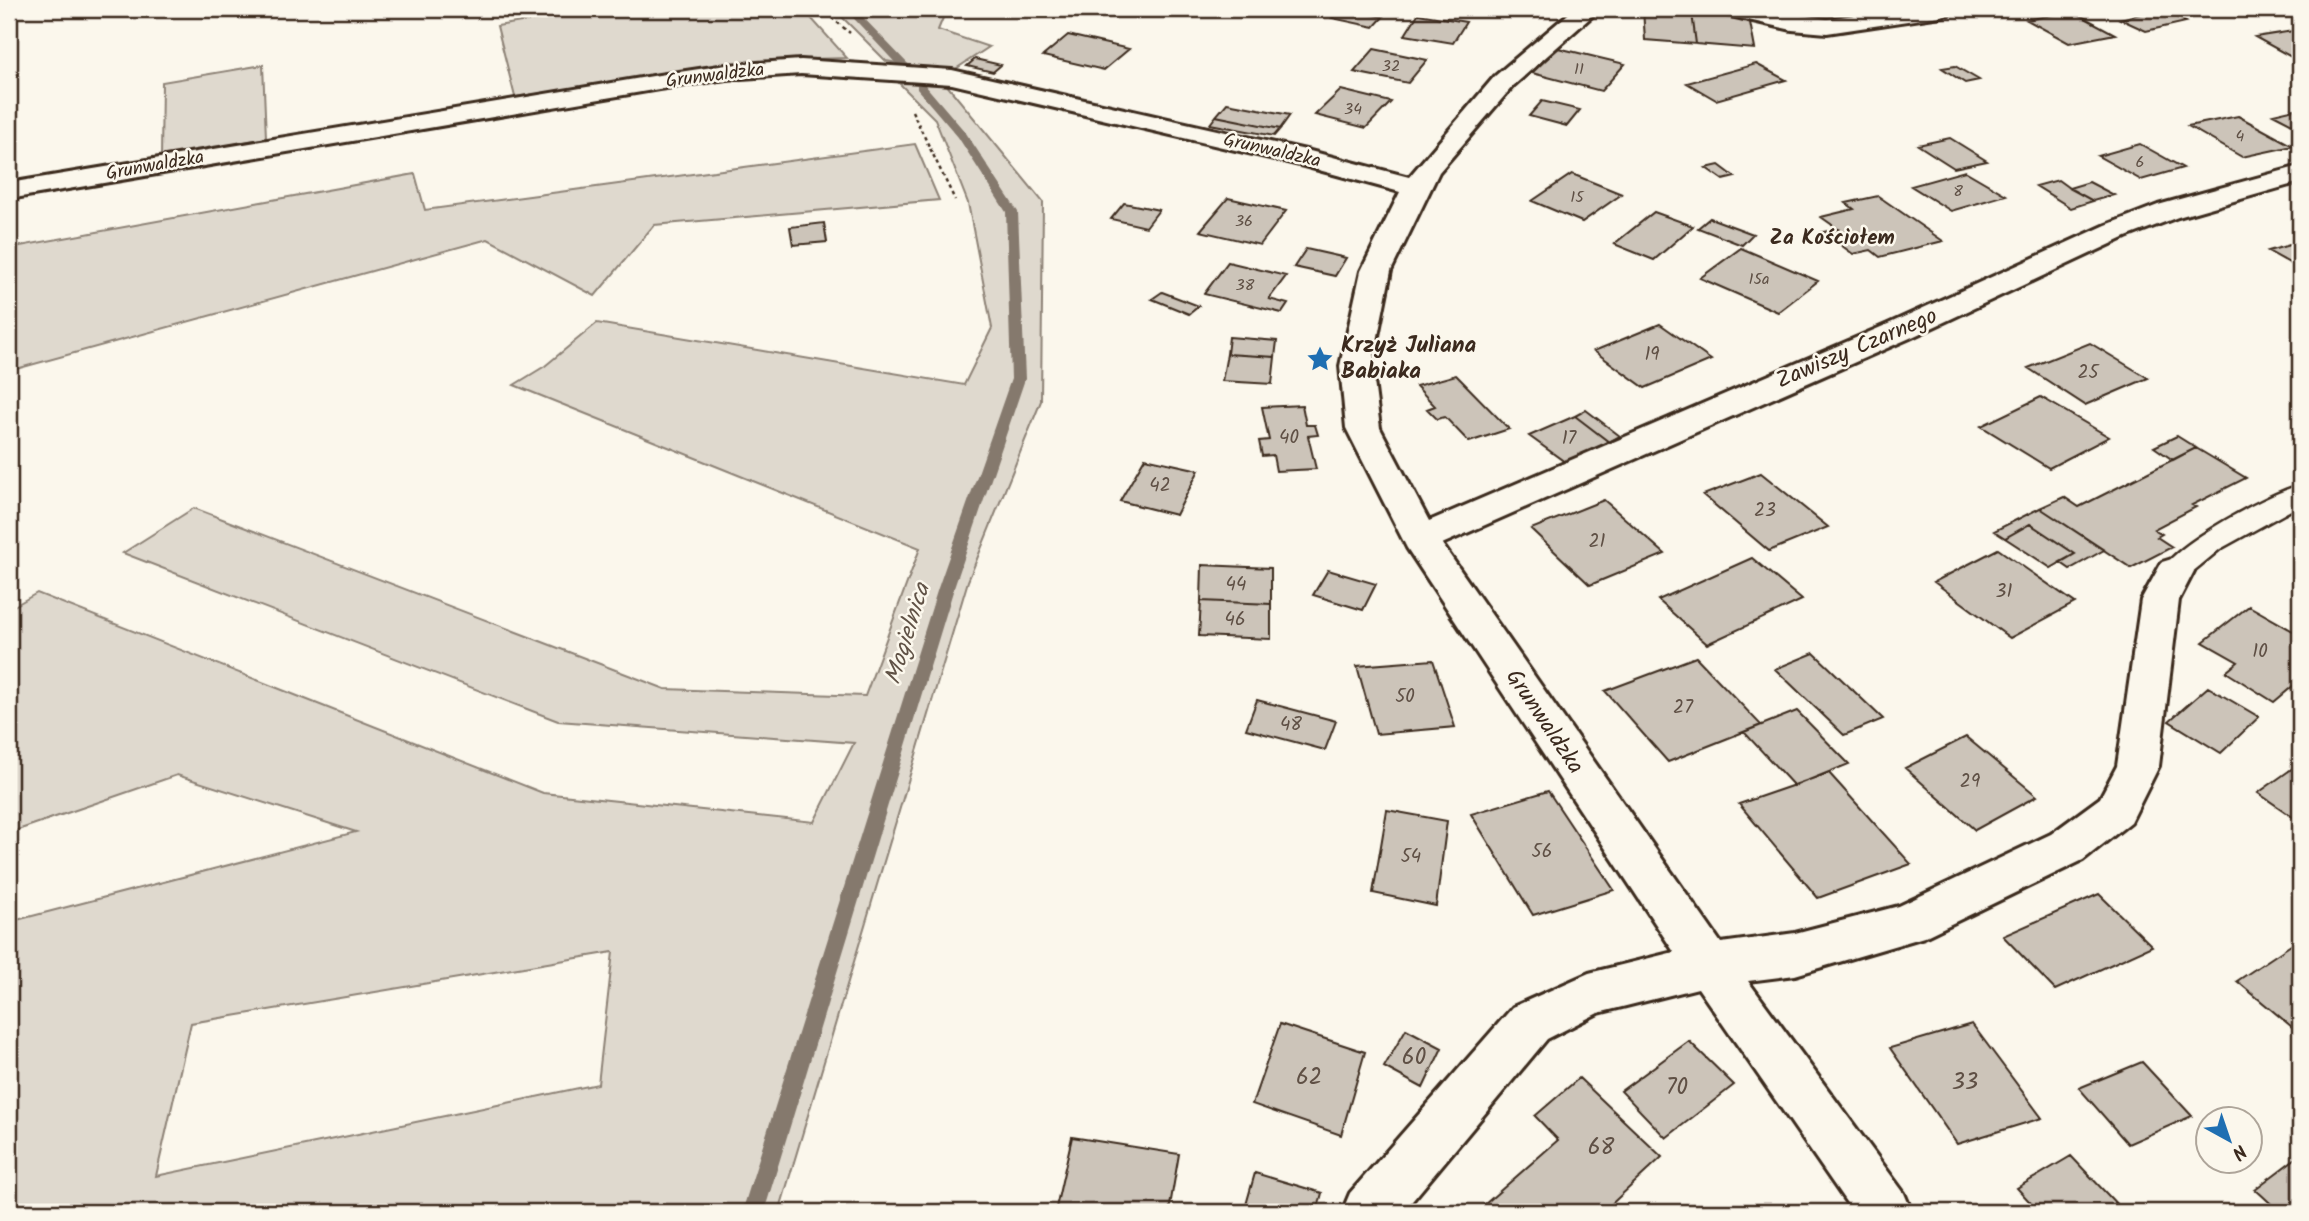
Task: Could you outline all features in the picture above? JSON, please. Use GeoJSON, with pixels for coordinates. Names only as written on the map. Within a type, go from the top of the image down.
{"type":"FeatureCollection","features":[{"type":"Feature","properties":{"kind":"street","name":"Grunwaldzka"},"geometry":{"type":"LineString","coordinates":[[1588,9],[1504,81],[1428,168],[1416,188],[1376,271],[1356,366],[1363,428],[1420,539],[1709,965],[1885,1212]]}},
{"type":"Feature","properties":{"kind":"street"},"geometry":{"type":"LineString","coordinates":[[1730,9],[1793,23],[1827,26],[1941,9]]}},
{"type":"Feature","properties":{"kind":"street","name":"Grunwaldzka"},"geometry":{"type":"LineString","coordinates":[[9,191],[726,72],[801,67],[952,77],[1310,159],[1416,188]]}},
{"type":"Feature","properties":{"kind":"street","name":"Zawiszy Czarnego"},"geometry":{"type":"LineString","coordinates":[[1420,539],[1899,331],[2116,231],[2168,211],[2300,173]]}},
{"type":"Feature","properties":{"kind":"street"},"geometry":{"type":"LineString","coordinates":[[1370,1212],[1482,1076],[1530,1023],[1590,994],[1709,965],[1795,954],[1908,923],[2067,847],[2116,810],[2138,766],[2160,600],[2175,571]]}},
{"type":"Feature","properties":{"kind":"lane"},"geometry":{"type":"LineString","coordinates":[[2175,571],[2210,542],[2300,494]]}},
{"type":"Feature","properties":{"kind":"path"},"geometry":{"type":"LineString","coordinates":[[881,72],[919,120],[955,200]]}},
{"type":"Feature","properties":{"kind":"shaded area"},"geometry":{"type":"Polygon","coordinates":[[[602,9],[803,9],[847,58],[776,60],[515,97],[497,26],[602,9]]]}},
{"type":"Feature","properties":{"kind":"shaded area"},"geometry":{"type":"Polygon","coordinates":[[[834,9],[934,9],[945,13],[938,30],[989,47],[951,72],[886,61],[834,9]]]}},
{"type":"Feature","properties":{"kind":"shaded area"},"geometry":{"type":"Polygon","coordinates":[[[263,65],[266,138],[161,158],[162,82],[263,65]]]}},
{"type":"Feature","properties":{"kind":"shaded area"},"geometry":{"type":"Polygon","coordinates":[[[899,83],[946,84],[1043,202],[1041,401],[968,581],[779,1212],[9,1212],[9,922],[356,832],[177,775],[9,833],[9,609],[37,593],[543,793],[814,822],[854,743],[558,721],[123,553],[194,508],[665,689],[865,696],[920,548],[514,385],[545,366],[597,323],[964,385],[992,328],[968,203],[935,119],[899,83]],[[613,952],[191,1023],[156,1176],[598,1084],[613,952]]]}},
{"type":"Feature","properties":{"kind":"shaded area"},"geometry":{"type":"Polygon","coordinates":[[[915,144],[939,200],[654,225],[595,296],[488,239],[9,371],[9,248],[415,174],[425,210],[915,144]]]}},
{"type":"Feature","properties":{"kind":"building"},"geometry":{"type":"Polygon","coordinates":[[[1341,9],[1374,9],[1369,14],[1383,17],[1374,27],[1332,18],[1341,9]]]}},
{"type":"Feature","properties":{"kind":"building"},"geometry":{"type":"Polygon","coordinates":[[[1643,9],[1692,13],[1696,44],[1645,40],[1643,9]]]}},
{"type":"Feature","properties":{"kind":"building"},"geometry":{"type":"Polygon","coordinates":[[[2160,9],[2186,22],[2146,31],[2120,19],[2160,9]]]}},
{"type":"Feature","properties":{"kind":"building"},"geometry":{"type":"Polygon","coordinates":[[[2072,11],[2115,34],[2069,43],[2027,20],[2072,11]]]}},
{"type":"Feature","properties":{"kind":"building"},"geometry":{"type":"Polygon","coordinates":[[[1692,13],[1749,17],[1755,49],[1696,44],[1692,13]]]}},
{"type":"Feature","properties":{"kind":"building"},"geometry":{"type":"Polygon","coordinates":[[[1418,14],[1466,22],[1453,43],[1405,35],[1418,14]]]}},
{"type":"Feature","properties":{"kind":"building"},"geometry":{"type":"Polygon","coordinates":[[[2293,31],[2300,35],[2300,57],[2293,58],[2255,37],[2293,31]]]}},
{"type":"Feature","properties":{"kind":"building"},"geometry":{"type":"Polygon","coordinates":[[[1068,35],[1129,49],[1104,70],[1043,56],[1068,35]]]}},
{"type":"Feature","properties":{"kind":"building"},"geometry":{"type":"Polygon","coordinates":[[[1558,48],[1625,64],[1601,91],[1532,73],[1558,48]]]}},
{"type":"Feature","properties":{"kind":"building"},"geometry":{"type":"Polygon","coordinates":[[[1374,49],[1427,60],[1408,83],[1354,72],[1374,49]]]}},
{"type":"Feature","properties":{"kind":"building"},"geometry":{"type":"Polygon","coordinates":[[[975,59],[1001,65],[993,72],[967,66],[975,59]]]}},
{"type":"Feature","properties":{"kind":"building"},"geometry":{"type":"Polygon","coordinates":[[[1756,64],[1786,80],[1716,100],[1687,83],[1756,64]]]}},
{"type":"Feature","properties":{"kind":"building"},"geometry":{"type":"Polygon","coordinates":[[[1955,66],[1979,80],[1965,83],[1942,68],[1955,66]]]}},
{"type":"Feature","properties":{"kind":"building"},"geometry":{"type":"Polygon","coordinates":[[[1341,90],[1391,102],[1366,128],[1315,115],[1341,90]]]}},
{"type":"Feature","properties":{"kind":"building"},"geometry":{"type":"Polygon","coordinates":[[[1542,101],[1580,110],[1567,126],[1529,116],[1542,101]]]}},
{"type":"Feature","properties":{"kind":"building"},"geometry":{"type":"Polygon","coordinates":[[[1227,103],[1290,115],[1280,129],[1216,116],[1227,103]]]}},
{"type":"Feature","properties":{"kind":"building"},"geometry":{"type":"Polygon","coordinates":[[[2299,108],[2300,128],[2273,114],[2299,108]]]}},
{"type":"Feature","properties":{"kind":"building"},"geometry":{"type":"Polygon","coordinates":[[[1216,116],[1280,129],[1274,136],[1210,124],[1216,116]]]}},
{"type":"Feature","properties":{"kind":"building"},"geometry":{"type":"Polygon","coordinates":[[[2238,116],[2293,146],[2242,157],[2188,126],[2238,116]]]}},
{"type":"Feature","properties":{"kind":"building"},"geometry":{"type":"Polygon","coordinates":[[[1950,138],[1987,161],[1954,168],[1918,145],[1950,138]]]}},
{"type":"Feature","properties":{"kind":"building"},"geometry":{"type":"Polygon","coordinates":[[[2140,144],[2183,168],[2141,180],[2098,156],[2140,144]]]}},
{"type":"Feature","properties":{"kind":"building"},"geometry":{"type":"Polygon","coordinates":[[[1719,165],[1735,177],[1723,180],[1706,168],[1719,165]]]}},
{"type":"Feature","properties":{"kind":"building"},"geometry":{"type":"Polygon","coordinates":[[[1965,171],[2006,195],[1951,211],[1911,186],[1965,171]]]}},
{"type":"Feature","properties":{"kind":"building"},"geometry":{"type":"Polygon","coordinates":[[[1572,174],[1622,194],[1582,222],[1532,201],[1572,174]]]}},
{"type":"Feature","properties":{"kind":"building"},"geometry":{"type":"Polygon","coordinates":[[[2058,180],[2093,201],[2071,208],[2036,186],[2058,180]]]}},
{"type":"Feature","properties":{"kind":"building"},"geometry":{"type":"Polygon","coordinates":[[[2089,182],[2114,195],[2093,201],[2069,188],[2089,182]]]}},
{"type":"Feature","properties":{"kind":"building"},"geometry":{"type":"Polygon","coordinates":[[[1878,196],[1943,241],[1880,257],[1871,250],[1853,254],[1823,232],[1838,229],[1821,217],[1854,209],[1846,203],[1878,196]]]}},
{"type":"Feature","properties":{"kind":"building"},"geometry":{"type":"Polygon","coordinates":[[[1228,198],[1286,211],[1260,245],[1200,231],[1228,198]]]}},
{"type":"Feature","properties":{"kind":"building"},"geometry":{"type":"Polygon","coordinates":[[[1124,203],[1159,210],[1146,227],[1111,219],[1124,203]]]}},
{"type":"Feature","properties":{"kind":"building"},"geometry":{"type":"Polygon","coordinates":[[[1654,212],[1693,226],[1654,260],[1614,244],[1654,212]]]}},
{"type":"Feature","properties":{"kind":"building"},"geometry":{"type":"Polygon","coordinates":[[[1710,218],[1753,234],[1742,245],[1698,228],[1710,218]]]}},
{"type":"Feature","properties":{"kind":"building"},"geometry":{"type":"Polygon","coordinates":[[[824,223],[827,242],[793,245],[790,227],[824,223]]]}},
{"type":"Feature","properties":{"kind":"building"},"geometry":{"type":"Polygon","coordinates":[[[2300,242],[2300,269],[2268,251],[2300,242]]]}},
{"type":"Feature","properties":{"kind":"building"},"geometry":{"type":"Polygon","coordinates":[[[1741,248],[1818,281],[1778,312],[1700,278],[1741,248]]]}},
{"type":"Feature","properties":{"kind":"building"},"geometry":{"type":"Polygon","coordinates":[[[1306,249],[1346,258],[1335,276],[1294,267],[1306,249]]]}},
{"type":"Feature","properties":{"kind":"building"},"geometry":{"type":"Polygon","coordinates":[[[1228,262],[1286,276],[1269,299],[1288,304],[1282,313],[1204,294],[1228,262]]]}},
{"type":"Feature","properties":{"kind":"building"},"geometry":{"type":"Polygon","coordinates":[[[1162,292],[1199,306],[1189,314],[1152,299],[1162,292]]]}},
{"type":"Feature","properties":{"kind":"building"},"geometry":{"type":"Polygon","coordinates":[[[1660,324],[1711,360],[1645,388],[1594,351],[1660,324]]]}},
{"type":"Feature","properties":{"kind":"building"},"geometry":{"type":"Polygon","coordinates":[[[1229,337],[1277,341],[1275,357],[1227,354],[1229,337]]]}},
{"type":"Feature","properties":{"kind":"building"},"geometry":{"type":"Polygon","coordinates":[[[2090,343],[2148,378],[2085,405],[2028,368],[2090,343]]]}},
{"type":"Feature","properties":{"kind":"building"},"geometry":{"type":"Polygon","coordinates":[[[1227,354],[1275,357],[1272,384],[1222,381],[1227,354]]]}},
{"type":"Feature","properties":{"kind":"building"},"geometry":{"type":"Polygon","coordinates":[[[1456,375],[1509,429],[1469,442],[1445,417],[1437,419],[1427,409],[1435,406],[1416,386],[1456,375]]]}},
{"type":"Feature","properties":{"kind":"building"},"geometry":{"type":"Polygon","coordinates":[[[2041,397],[2109,437],[2049,468],[1981,426],[2041,397]]]}},
{"type":"Feature","properties":{"kind":"building"},"geometry":{"type":"Polygon","coordinates":[[[1302,405],[1306,425],[1315,425],[1318,435],[1308,436],[1316,469],[1276,471],[1273,455],[1262,456],[1259,441],[1269,440],[1262,407],[1302,405]]]}},
{"type":"Feature","properties":{"kind":"building"},"geometry":{"type":"Polygon","coordinates":[[[1586,410],[1620,436],[1609,442],[1575,416],[1586,410]]]}},
{"type":"Feature","properties":{"kind":"building"},"geometry":{"type":"Polygon","coordinates":[[[1575,416],[1609,442],[1565,462],[1529,436],[1575,416]]]}},
{"type":"Feature","properties":{"kind":"building"},"geometry":{"type":"Polygon","coordinates":[[[2177,436],[2196,448],[2173,460],[2154,447],[2177,436]]]}},
{"type":"Feature","properties":{"kind":"building"},"geometry":{"type":"Polygon","coordinates":[[[2196,448],[2246,478],[2192,505],[2196,507],[2154,529],[2162,534],[2157,537],[2172,547],[2131,568],[2040,508],[2064,497],[2079,507],[2196,448]]]}},
{"type":"Feature","properties":{"kind":"building"},"geometry":{"type":"Polygon","coordinates":[[[1145,458],[1199,470],[1176,515],[1120,501],[1145,458]]]}},
{"type":"Feature","properties":{"kind":"building"},"geometry":{"type":"Polygon","coordinates":[[[1761,473],[1828,527],[1769,551],[1703,495],[1761,473]]]}},
{"type":"Feature","properties":{"kind":"building"},"geometry":{"type":"Polygon","coordinates":[[[1604,500],[1665,554],[1590,585],[1531,529],[1604,500]]]}},
{"type":"Feature","properties":{"kind":"building"},"geometry":{"type":"Polygon","coordinates":[[[2040,508],[2104,550],[2070,569],[2060,562],[2075,554],[2030,524],[2005,538],[1994,531],[2040,508]]]}},
{"type":"Feature","properties":{"kind":"building"},"geometry":{"type":"Polygon","coordinates":[[[2030,524],[2075,554],[2051,568],[2005,538],[2030,524]]]}},
{"type":"Feature","properties":{"kind":"building"},"geometry":{"type":"Polygon","coordinates":[[[1998,549],[2075,603],[2010,638],[1934,582],[1998,549]]]}},
{"type":"Feature","properties":{"kind":"building"},"geometry":{"type":"Polygon","coordinates":[[[1752,558],[1802,600],[1707,644],[1658,600],[1752,558]]]}},
{"type":"Feature","properties":{"kind":"building"},"geometry":{"type":"Polygon","coordinates":[[[1202,565],[1271,568],[1271,604],[1201,601],[1202,565]]]}},
{"type":"Feature","properties":{"kind":"building"},"geometry":{"type":"Polygon","coordinates":[[[1328,570],[1376,584],[1363,610],[1313,595],[1328,570]]]}},
{"type":"Feature","properties":{"kind":"building"},"geometry":{"type":"Polygon","coordinates":[[[1201,601],[1271,604],[1271,639],[1199,636],[1201,601]]]}},
{"type":"Feature","properties":{"kind":"building"},"geometry":{"type":"Polygon","coordinates":[[[2249,606],[2300,635],[2300,680],[2274,702],[2226,672],[2238,662],[2203,642],[2249,606]]]}},
{"type":"Feature","properties":{"kind":"building"},"geometry":{"type":"Polygon","coordinates":[[[1814,653],[1883,719],[1844,735],[1775,669],[1814,653]]]}},
{"type":"Feature","properties":{"kind":"building"},"geometry":{"type":"Polygon","coordinates":[[[1696,657],[1761,725],[1668,762],[1605,691],[1696,657]]]}},
{"type":"Feature","properties":{"kind":"building"},"geometry":{"type":"Polygon","coordinates":[[[1433,660],[1455,727],[1376,734],[1357,666],[1433,660]]]}},
{"type":"Feature","properties":{"kind":"building"},"geometry":{"type":"Polygon","coordinates":[[[2208,687],[2259,717],[2221,753],[2169,721],[2208,687]]]}},
{"type":"Feature","properties":{"kind":"building"},"geometry":{"type":"Polygon","coordinates":[[[1257,700],[1336,721],[1325,750],[1246,729],[1257,700]]]}},
{"type":"Feature","properties":{"kind":"building"},"geometry":{"type":"Polygon","coordinates":[[[1797,711],[1849,764],[1794,786],[1744,732],[1797,711]]]}},
{"type":"Feature","properties":{"kind":"building"},"geometry":{"type":"Polygon","coordinates":[[[1966,737],[2037,796],[1975,830],[1905,768],[1966,737]]]}},
{"type":"Feature","properties":{"kind":"building"},"geometry":{"type":"Polygon","coordinates":[[[2300,763],[2300,822],[2258,793],[2300,763]]]}},
{"type":"Feature","properties":{"kind":"building"},"geometry":{"type":"Polygon","coordinates":[[[1829,773],[1911,864],[1818,898],[1739,804],[1829,773]]]}},
{"type":"Feature","properties":{"kind":"building"},"geometry":{"type":"Polygon","coordinates":[[[1548,791],[1614,890],[1533,915],[1471,814],[1548,791]]]}},
{"type":"Feature","properties":{"kind":"building"},"geometry":{"type":"Polygon","coordinates":[[[1387,810],[1447,821],[1436,906],[1373,893],[1387,810]]]}},
{"type":"Feature","properties":{"kind":"building"},"geometry":{"type":"Polygon","coordinates":[[[2099,894],[2152,946],[2055,990],[2003,936],[2099,894]]]}},
{"type":"Feature","properties":{"kind":"building"},"geometry":{"type":"Polygon","coordinates":[[[2300,939],[2300,1021],[2292,1027],[2237,981],[2300,939]]]}},
{"type":"Feature","properties":{"kind":"building"},"geometry":{"type":"Polygon","coordinates":[[[1280,1024],[1365,1052],[1341,1135],[1252,1104],[1280,1024]]]}},
{"type":"Feature","properties":{"kind":"building"},"geometry":{"type":"Polygon","coordinates":[[[1972,1024],[2042,1118],[1957,1144],[1890,1048],[1972,1024]]]}},
{"type":"Feature","properties":{"kind":"building"},"geometry":{"type":"Polygon","coordinates":[[[1406,1029],[1442,1048],[1423,1088],[1384,1067],[1406,1029]]]}},
{"type":"Feature","properties":{"kind":"building"},"geometry":{"type":"Polygon","coordinates":[[[1689,1041],[1734,1085],[1666,1138],[1621,1091],[1689,1041]]]}},
{"type":"Feature","properties":{"kind":"building"},"geometry":{"type":"Polygon","coordinates":[[[2142,1062],[2192,1116],[2128,1144],[2079,1088],[2142,1062]]]}},
{"type":"Feature","properties":{"kind":"building"},"geometry":{"type":"Polygon","coordinates":[[[1579,1078],[1662,1157],[1603,1212],[1476,1212],[1558,1140],[1535,1116],[1579,1078]]]}},
{"type":"Feature","properties":{"kind":"building"},"geometry":{"type":"Polygon","coordinates":[[[1072,1137],[1179,1154],[1169,1212],[1055,1212],[1072,1137]]]}},
{"type":"Feature","properties":{"kind":"building"},"geometry":{"type":"Polygon","coordinates":[[[2300,1155],[2300,1212],[2280,1212],[2255,1189],[2300,1155]]]}},
{"type":"Feature","properties":{"kind":"building"},"geometry":{"type":"Polygon","coordinates":[[[2071,1156],[2124,1212],[2039,1212],[2017,1188],[2071,1156]]]}},
{"type":"Feature","properties":{"kind":"building"},"geometry":{"type":"Polygon","coordinates":[[[1255,1173],[1322,1193],[1317,1212],[1244,1212],[1255,1173]]]}},
{"type":"Feature","properties":{"kind":"waterway","name":"Mogielnica"},"geometry":{"type":"LineString","coordinates":[[850,9],[906,68]]}},
{"type":"Feature","properties":{"kind":"waterway","name":"Mogielnica"},"geometry":{"type":"LineString","coordinates":[[753,1212],[946,588],[1018,379],[1012,212],[962,135],[921,87]]}},
{"type":"Feature","properties":{"kind":"place","name":"Krzyż Juliana Babiaka"},"geometry":{"type":"Point","coordinates":[1320,359]}},
{"type":"Feature","properties":{"kind":"district","name":"Za Kościołem"},"geometry":{"type":"Point","coordinates":[1832,238]}}]}
